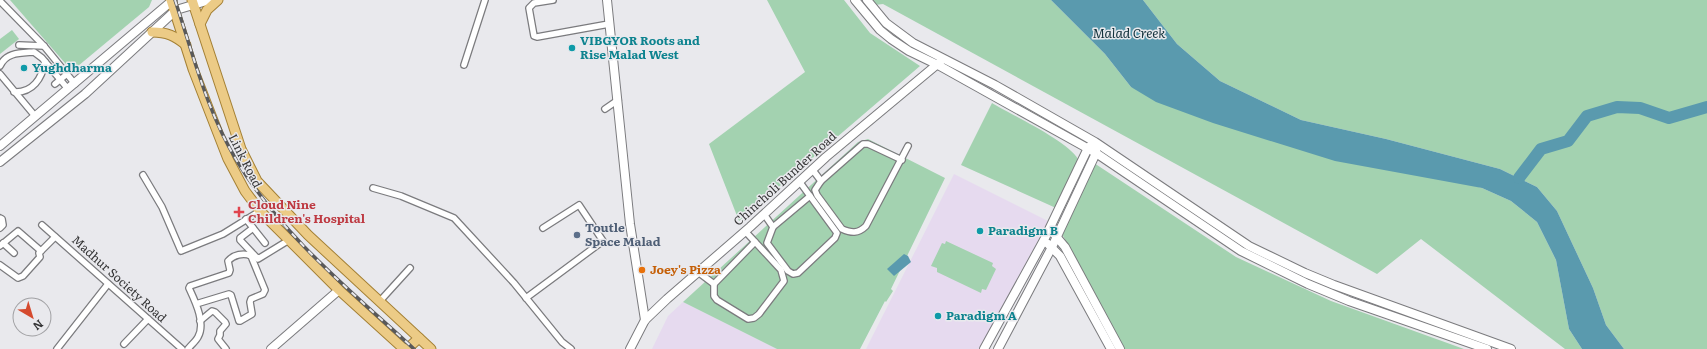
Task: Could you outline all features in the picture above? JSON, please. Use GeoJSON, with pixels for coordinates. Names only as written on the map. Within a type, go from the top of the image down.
{"type":"FeatureCollection","features":[{"type":"Feature","properties":{"kind":"main road","name":"Link Road"},"geometry":{"type":"LineString","coordinates":[[172,0],[193,69],[228,159],[245,191],[260,211],[339,290],[404,349]]}},
{"type":"Feature","properties":{"kind":"main road"},"geometry":{"type":"LineString","coordinates":[[200,24],[207,10],[218,0]]}},
{"type":"Feature","properties":{"kind":"main road","name":"Link Road"},"geometry":{"type":"LineString","coordinates":[[193,2],[241,149],[258,182],[308,235],[431,349]]}},
{"type":"Feature","properties":{"kind":"main road"},"geometry":{"type":"LineString","coordinates":[[152,32],[167,32],[174,35],[186,45]]}},
{"type":"Feature","properties":{"kind":"main road"},"geometry":{"type":"LineString","coordinates":[[407,349],[419,338]]}},
{"type":"Feature","properties":{"kind":"street"},"geometry":{"type":"LineString","coordinates":[[0,146],[72,87],[123,41],[172,0]]}},
{"type":"Feature","properties":{"kind":"street"},"geometry":{"type":"LineString","coordinates":[[0,162],[85,94],[176,10],[193,2],[210,0]]}},
{"type":"Feature","properties":{"kind":"street"},"geometry":{"type":"LineString","coordinates":[[464,65],[485,0]]}},
{"type":"Feature","properties":{"kind":"street"},"geometry":{"type":"LineString","coordinates":[[553,0],[534,4],[529,8],[534,36],[537,37],[609,24]]}},
{"type":"Feature","properties":{"kind":"street"},"geometry":{"type":"LineString","coordinates":[[607,0],[630,224],[645,320]]}},
{"type":"Feature","properties":{"kind":"street"},"geometry":{"type":"LineString","coordinates":[[855,0],[880,30],[909,51],[995,85],[1095,142],[1249,246],[1334,285],[1511,349]]}},
{"type":"Feature","properties":{"kind":"street"},"geometry":{"type":"LineString","coordinates":[[867,0],[886,23],[896,32],[940,62],[1088,148],[1217,236],[1262,263],[1348,301],[1487,349]]}},
{"type":"Feature","properties":{"kind":"street"},"geometry":{"type":"LineString","coordinates":[[0,1],[44,46],[72,87]]}},
{"type":"Feature","properties":{"kind":"street"},"geometry":{"type":"LineString","coordinates":[[19,45],[44,46]]}},
{"type":"Feature","properties":{"kind":"street"},"geometry":{"type":"LineString","coordinates":[[0,66],[2,62],[11,54],[34,52],[48,62],[72,87]]}},
{"type":"Feature","properties":{"kind":"street"},"geometry":{"type":"LineString","coordinates":[[14,92],[25,91],[40,79],[48,62]]}},
{"type":"Feature","properties":{"kind":"street","name":"Chincholi Bunder Road"},"geometry":{"type":"LineString","coordinates":[[630,349],[645,320],[812,169],[940,62]]}},
{"type":"Feature","properties":{"kind":"street"},"geometry":{"type":"LineString","coordinates":[[0,74],[35,116]]}},
{"type":"Feature","properties":{"kind":"street"},"geometry":{"type":"LineString","coordinates":[[55,84],[64,77]]}},
{"type":"Feature","properties":{"kind":"street"},"geometry":{"type":"LineString","coordinates":[[605,109],[618,100]]}},
{"type":"Feature","properties":{"kind":"street"},"geometry":{"type":"LineString","coordinates":[[984,349],[1050,229],[1088,148],[1095,142]]}},
{"type":"Feature","properties":{"kind":"street"},"geometry":{"type":"LineString","coordinates":[[998,349],[1052,247],[1096,153],[1095,142]]}},
{"type":"Feature","properties":{"kind":"street"},"geometry":{"type":"LineString","coordinates":[[902,160],[868,144],[862,144],[821,181],[815,190],[816,195],[842,229],[855,233],[861,231],[866,226],[902,160],[908,146]]}},
{"type":"Feature","properties":{"kind":"street"},"geometry":{"type":"LineString","coordinates":[[812,169],[821,181]]}},
{"type":"Feature","properties":{"kind":"street"},"geometry":{"type":"LineString","coordinates":[[142,174],[162,207],[181,251],[223,234],[260,211]]}},
{"type":"Feature","properties":{"kind":"street"},"geometry":{"type":"LineString","coordinates":[[799,182],[810,196],[837,233],[835,238],[798,273],[793,274],[788,272],[769,246],[768,240],[773,228],[810,196]]}},
{"type":"Feature","properties":{"kind":"street"},"geometry":{"type":"LineString","coordinates":[[373,188],[401,196],[454,218],[526,298],[562,342],[572,349]]}},
{"type":"Feature","properties":{"kind":"street"},"geometry":{"type":"LineString","coordinates":[[526,298],[603,241],[579,205],[543,228]]}},
{"type":"Feature","properties":{"kind":"street"},"geometry":{"type":"LineString","coordinates":[[764,214],[773,228]]}},
{"type":"Feature","properties":{"kind":"street"},"geometry":{"type":"LineString","coordinates":[[0,218],[2,219],[3,225],[0,228]]}},
{"type":"Feature","properties":{"kind":"street"},"geometry":{"type":"LineString","coordinates":[[246,220],[265,243]]}},
{"type":"Feature","properties":{"kind":"street","name":"Madhur Society Road"},"geometry":{"type":"LineString","coordinates":[[42,225],[182,349]]}},
{"type":"Feature","properties":{"kind":"street"},"geometry":{"type":"LineString","coordinates":[[253,228],[240,238],[240,240],[258,260],[289,240]]}},
{"type":"Feature","properties":{"kind":"street"},"geometry":{"type":"LineString","coordinates":[[1050,229],[1065,247],[1120,349]]}},
{"type":"Feature","properties":{"kind":"street"},"geometry":{"type":"LineString","coordinates":[[14,253],[2,245],[18,231],[41,251]]}},
{"type":"Feature","properties":{"kind":"street"},"geometry":{"type":"LineString","coordinates":[[745,231],[781,270],[784,280],[758,314],[754,318],[748,319],[717,300],[714,296],[714,284],[755,242]]}},
{"type":"Feature","properties":{"kind":"street"},"geometry":{"type":"LineString","coordinates":[[0,265],[18,278],[23,276],[40,257],[39,253],[55,237]]}},
{"type":"Feature","properties":{"kind":"street"},"geometry":{"type":"LineString","coordinates":[[1044,240],[1060,256],[1111,349]]}},
{"type":"Feature","properties":{"kind":"street"},"geometry":{"type":"LineString","coordinates":[[188,349],[198,336],[200,321],[196,304],[189,288],[190,286],[229,273],[230,270],[228,261],[231,257],[246,253],[251,256],[264,290],[263,294],[251,299],[252,314],[250,316],[240,322],[238,320],[234,299],[229,294],[196,304]]}},
{"type":"Feature","properties":{"kind":"street"},"geometry":{"type":"LineString","coordinates":[[380,301],[410,268]]}},
{"type":"Feature","properties":{"kind":"street"},"geometry":{"type":"LineString","coordinates":[[698,272],[714,284]]}},
{"type":"Feature","properties":{"kind":"street"},"geometry":{"type":"LineString","coordinates":[[57,349],[108,284]]}},
{"type":"Feature","properties":{"kind":"street"},"geometry":{"type":"LineString","coordinates":[[271,349],[339,290]]}},
{"type":"Feature","properties":{"kind":"street"},"geometry":{"type":"LineString","coordinates":[[200,321],[212,311],[225,322],[226,324],[220,331],[218,339],[226,349]]}},
{"type":"Feature","properties":{"kind":"street"},"geometry":{"type":"LineString","coordinates":[[124,344],[148,319]]}},
{"type":"Feature","properties":{"kind":"shaded area"},"geometry":{"type":"Polygon","coordinates":[[[954,174],[1048,221],[981,349],[866,349],[954,174]]]}},
{"type":"Feature","properties":{"kind":"shaded area"},"geometry":{"type":"Polygon","coordinates":[[[683,302],[777,349],[652,349],[668,316],[683,302]]]}},
{"type":"Feature","properties":{"kind":"green space"},"geometry":{"type":"Polygon","coordinates":[[[10,0],[152,0],[149,7],[72,71],[10,0]]]}},
{"type":"Feature","properties":{"kind":"green space"},"geometry":{"type":"Polygon","coordinates":[[[767,0],[844,0],[870,33],[920,66],[739,221],[709,144],[805,72],[767,0]]]}},
{"type":"Feature","properties":{"kind":"green space"},"geometry":{"type":"Polygon","coordinates":[[[871,0],[1051,0],[1105,54],[1131,87],[1482,188],[1511,201],[1537,222],[1556,260],[1569,329],[1582,349],[1565,349],[1421,239],[1377,274],[883,4],[875,5],[871,0]]]}},
{"type":"Feature","properties":{"kind":"green space"},"geometry":{"type":"Polygon","coordinates":[[[1143,0],[1707,0],[1707,349],[1624,349],[1606,325],[1593,288],[1557,211],[1537,187],[1500,169],[1386,139],[1301,120],[1220,81],[1177,44],[1143,0]]]}},
{"type":"Feature","properties":{"kind":"green space"},"geometry":{"type":"Polygon","coordinates":[[[12,30],[19,39],[0,54],[0,39],[12,30]]]}},
{"type":"Feature","properties":{"kind":"green space"},"geometry":{"type":"Polygon","coordinates":[[[992,103],[1063,144],[1078,159],[1056,208],[961,165],[992,103]]]}},
{"type":"Feature","properties":{"kind":"green space"},"geometry":{"type":"Polygon","coordinates":[[[868,139],[945,178],[891,289],[893,291],[886,302],[885,301],[860,349],[777,349],[683,302],[858,142],[868,139]]]}},
{"type":"Feature","properties":{"kind":"green space"},"geometry":{"type":"Polygon","coordinates":[[[1094,163],[1236,257],[1331,301],[1464,349],[1124,349],[1062,234],[1094,163]]]}},
{"type":"Feature","properties":{"kind":"green space"},"geometry":{"type":"Polygon","coordinates":[[[946,241],[993,263],[992,266],[996,269],[986,290],[982,289],[981,293],[937,272],[937,268],[931,266],[942,243],[945,244],[946,241]]]}},
{"type":"Feature","properties":{"kind":"water","name":"Malad Creek"},"geometry":{"type":"Polygon","coordinates":[[[1051,0],[1143,0],[1177,44],[1220,81],[1301,120],[1386,139],[1500,169],[1537,187],[1557,211],[1593,288],[1606,325],[1624,349],[1582,349],[1569,329],[1556,260],[1537,222],[1511,201],[1482,188],[1335,161],[1213,123],[1156,102],[1131,87],[1105,54],[1051,0]]]}},
{"type":"Feature","properties":{"kind":"water"},"geometry":{"type":"Polygon","coordinates":[[[904,254],[908,256],[911,262],[894,276],[887,269],[904,254]]]}},
{"type":"Feature","properties":{"kind":"waterway"},"geometry":{"type":"LineString","coordinates":[[1519,178],[1541,149],[1568,141],[1587,116],[1617,107],[1640,108],[1669,118],[1707,107]]}},
{"type":"Feature","properties":{"kind":"railway"},"geometry":{"type":"LineString","coordinates":[[175,0],[217,123],[237,161],[255,188],[296,238],[342,284],[414,349]]}},
{"type":"Feature","properties":{"kind":"place","name":"VIBGYOR Roots and Rise Malad West"},"geometry":{"type":"Point","coordinates":[572,48]}},
{"type":"Feature","properties":{"kind":"place","name":"Yughdharma"},"geometry":{"type":"Point","coordinates":[24,68]}},
{"type":"Feature","properties":{"kind":"place","name":"Cloud Nine Children's Hospital"},"geometry":{"type":"Point","coordinates":[239,212]}},
{"type":"Feature","properties":{"kind":"place","name":"Paradigm B"},"geometry":{"type":"Point","coordinates":[980,231]}},
{"type":"Feature","properties":{"kind":"place","name":"Toutle Space Malad"},"geometry":{"type":"Point","coordinates":[577,235]}},
{"type":"Feature","properties":{"kind":"place","name":"Joey's Pizza"},"geometry":{"type":"Point","coordinates":[642,270]}},
{"type":"Feature","properties":{"kind":"place","name":"Paradigm A"},"geometry":{"type":"Point","coordinates":[938,316]}}]}
